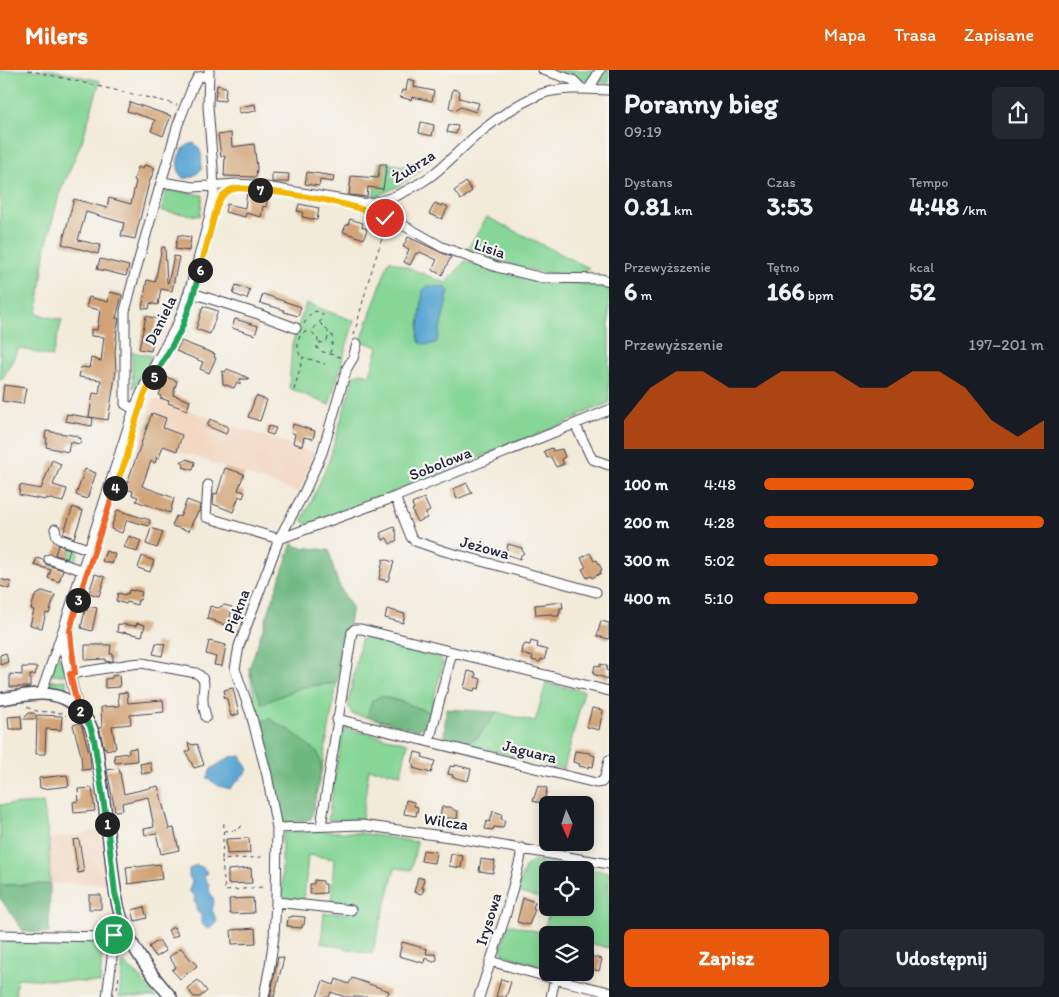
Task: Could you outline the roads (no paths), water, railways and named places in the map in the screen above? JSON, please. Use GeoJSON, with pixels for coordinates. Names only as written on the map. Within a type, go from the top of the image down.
{"type":"FeatureCollection","features":[{"type":"Feature","properties":{"kind":"main road"},"geometry":{"type":"LineString","coordinates":[[0,699],[41,694],[53,695],[78,708],[90,726],[103,794],[115,893],[124,927],[132,945],[146,967],[170,997]]}},
{"type":"Feature","properties":{"kind":"street"},"geometry":{"type":"LineString","coordinates":[[543,70],[573,80],[586,89],[600,70]]}},
{"type":"Feature","properties":{"kind":"street"},"geometry":{"type":"LineString","coordinates":[[134,409],[125,404],[125,311],[178,124],[198,77],[208,73]]}},
{"type":"Feature","properties":{"kind":"street","name":"Daniela"},"geometry":{"type":"LineString","coordinates":[[41,694],[134,409],[150,374],[178,323],[190,292],[214,195],[208,107],[208,73]]}},
{"type":"Feature","properties":{"kind":"street","name":"Żubrza"},"geometry":{"type":"LineString","coordinates":[[162,182],[193,186],[254,185],[361,204],[375,203],[401,193],[426,179],[486,127],[522,103],[546,93],[562,90],[609,90]]}},
{"type":"Feature","properties":{"kind":"street","name":"Lisia"},"geometry":{"type":"LineString","coordinates":[[375,203],[378,209],[387,216],[442,247],[497,266],[543,278],[602,279],[609,281]]}},
{"type":"Feature","properties":{"kind":"street"},"geometry":{"type":"LineString","coordinates":[[190,292],[296,328]]}},
{"type":"Feature","properties":{"kind":"street","name":"Piękna"},"geometry":{"type":"LineString","coordinates":[[264,997],[272,955],[278,828],[251,714],[234,669],[239,646],[279,539],[304,493],[322,452],[347,368],[353,358],[354,342]]}},
{"type":"Feature","properties":{"kind":"street","name":"Sobolowa"},"geometry":{"type":"LineString","coordinates":[[279,539],[395,497],[609,410]]}},
{"type":"Feature","properties":{"kind":"street"},"geometry":{"type":"LineString","coordinates":[[575,424],[592,459],[609,465]]}},
{"type":"Feature","properties":{"kind":"street"},"geometry":{"type":"LineString","coordinates":[[208,485],[206,517],[279,539]]}},
{"type":"Feature","properties":{"kind":"street","name":"Jeżowa"},"geometry":{"type":"LineString","coordinates":[[395,497],[411,537],[415,542],[596,592]]}},
{"type":"Feature","properties":{"kind":"street"},"geometry":{"type":"LineString","coordinates":[[55,529],[59,539],[88,549]]}},
{"type":"Feature","properties":{"kind":"street"},"geometry":{"type":"LineString","coordinates":[[49,559],[81,570]]}},
{"type":"Feature","properties":{"kind":"street"},"geometry":{"type":"LineString","coordinates":[[321,826],[352,632],[355,629],[609,691]]}},
{"type":"Feature","properties":{"kind":"street","name":"Daniela"},"geometry":{"type":"LineString","coordinates":[[63,630],[63,644],[78,708]]}},
{"type":"Feature","properties":{"kind":"street"},"geometry":{"type":"LineString","coordinates":[[429,742],[452,652]]}},
{"type":"Feature","properties":{"kind":"street"},"geometry":{"type":"LineString","coordinates":[[70,674],[131,664],[142,664],[196,673],[204,679],[203,700],[206,717]]}},
{"type":"Feature","properties":{"kind":"street","name":"Jaguara"},"geometry":{"type":"LineString","coordinates":[[338,719],[596,783],[602,782],[605,777],[609,760]]}},
{"type":"Feature","properties":{"kind":"street","name":"Wilcza"},"geometry":{"type":"LineString","coordinates":[[278,828],[361,825],[522,848],[609,864]]}},
{"type":"Feature","properties":{"kind":"street","name":"Irysowa"},"geometry":{"type":"LineString","coordinates":[[479,997],[505,917],[522,848]]}},
{"type":"Feature","properties":{"kind":"street"},"geometry":{"type":"LineString","coordinates":[[276,902],[351,910]]}},
{"type":"Feature","properties":{"kind":"street"},"geometry":{"type":"LineString","coordinates":[[106,997],[114,938],[116,931],[124,927]]}},
{"type":"Feature","properties":{"kind":"street"},"geometry":{"type":"LineString","coordinates":[[0,935],[114,938]]}},
{"type":"Feature","properties":{"kind":"street"},"geometry":{"type":"LineString","coordinates":[[490,961],[539,974]]}},
{"type":"Feature","properties":{"kind":"street"},"geometry":{"type":"LineString","coordinates":[[551,997],[555,981]]}},
{"type":"Feature","properties":{"kind":"street"},"geometry":{"type":"LineString","coordinates":[[580,981],[609,992]]}},
{"type":"Feature","properties":{"kind":"water"},"geometry":{"type":"Polygon","coordinates":[[[194,143],[202,158],[201,170],[191,177],[183,178],[178,166],[178,157],[186,147],[194,143]]]}},
{"type":"Feature","properties":{"kind":"water"},"geometry":{"type":"Polygon","coordinates":[[[428,286],[445,287],[449,291],[437,342],[429,345],[420,343],[418,336],[423,290],[428,286]]]}},
{"type":"Feature","properties":{"kind":"water"},"geometry":{"type":"Polygon","coordinates":[[[241,756],[248,770],[230,789],[219,786],[207,778],[211,769],[230,757],[241,756]]]}},
{"type":"Feature","properties":{"kind":"water"},"geometry":{"type":"Polygon","coordinates":[[[196,865],[203,867],[207,873],[204,876],[209,884],[209,890],[214,902],[212,910],[217,921],[207,929],[201,923],[201,914],[197,912],[197,905],[194,902],[195,896],[189,891],[192,881],[189,877],[189,869],[196,865]]]}}]}
